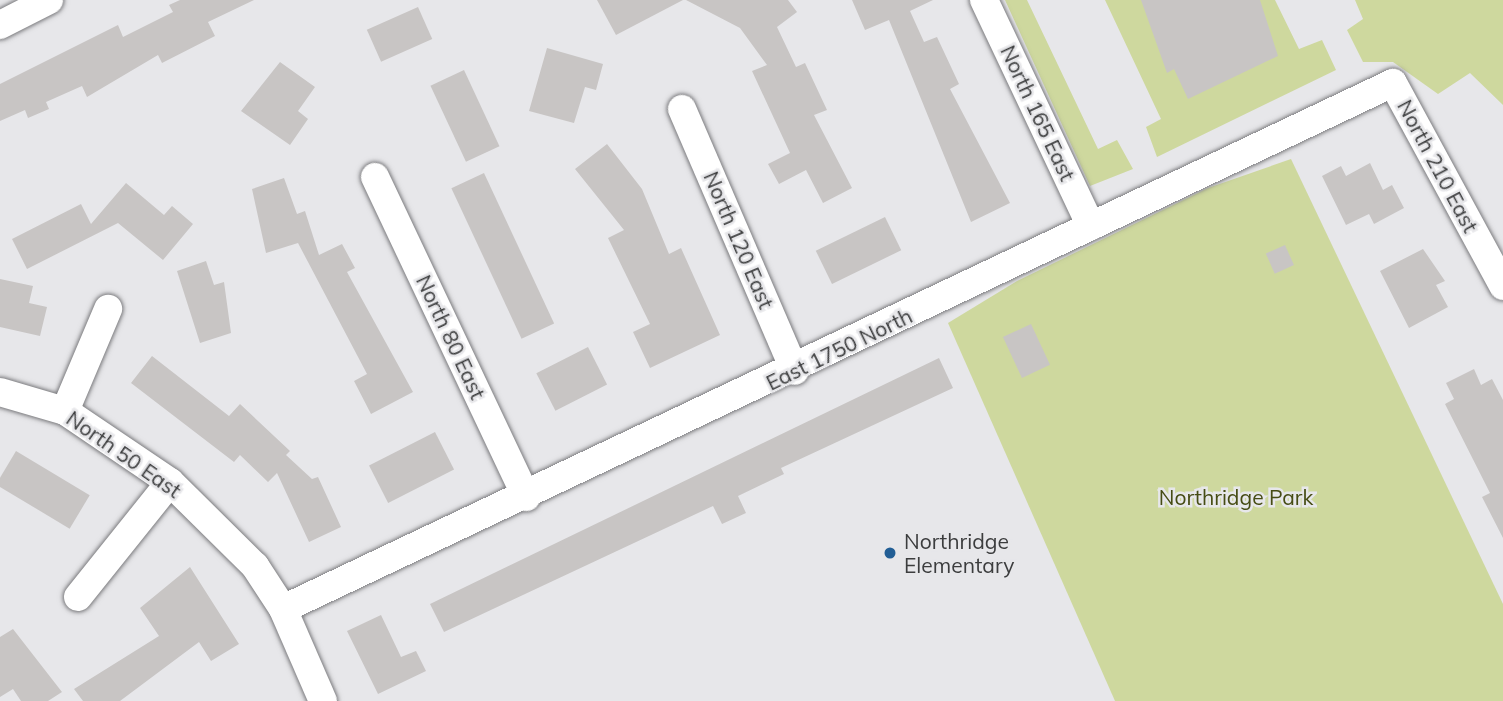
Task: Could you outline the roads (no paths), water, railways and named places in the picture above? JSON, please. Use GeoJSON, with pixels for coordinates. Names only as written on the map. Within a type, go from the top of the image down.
{"type":"FeatureCollection","features":[{"type":"Feature","properties":{"kind":"street"},"geometry":{"type":"LineString","coordinates":[[0,25],[49,0]]}},
{"type":"Feature","properties":{"kind":"street","name":"North 165 East"},"geometry":{"type":"LineString","coordinates":[[984,0],[1091,226]]}},
{"type":"Feature","properties":{"kind":"street","name":"East 1750 North"},"geometry":{"type":"LineString","coordinates":[[283,609],[795,371],[1091,226],[1393,83]]}},
{"type":"Feature","properties":{"kind":"street","name":"North 210 East"},"geometry":{"type":"LineString","coordinates":[[1393,83],[1503,286]]}},
{"type":"Feature","properties":{"kind":"street","name":"North 120 East"},"geometry":{"type":"LineString","coordinates":[[682,109],[795,371]]}},
{"type":"Feature","properties":{"kind":"street","name":"North 80 East"},"geometry":{"type":"LineString","coordinates":[[375,177],[527,497]]}},
{"type":"Feature","properties":{"kind":"street"},"geometry":{"type":"LineString","coordinates":[[65,411],[108,309]]}},
{"type":"Feature","properties":{"kind":"street","name":"North 50 East"},"geometry":{"type":"LineString","coordinates":[[0,391],[65,411],[170,481],[254,566],[283,609],[323,701]]}},
{"type":"Feature","properties":{"kind":"street"},"geometry":{"type":"LineString","coordinates":[[78,597],[170,481]]}},
{"type":"Feature","properties":{"kind":"place","name":"Northridge Elementary"},"geometry":{"type":"Point","coordinates":[890,553]}},
{"type":"Feature","properties":{"kind":"park label","name":"Northridge Park"},"geometry":{"type":"Point","coordinates":[1236,497]}}]}
